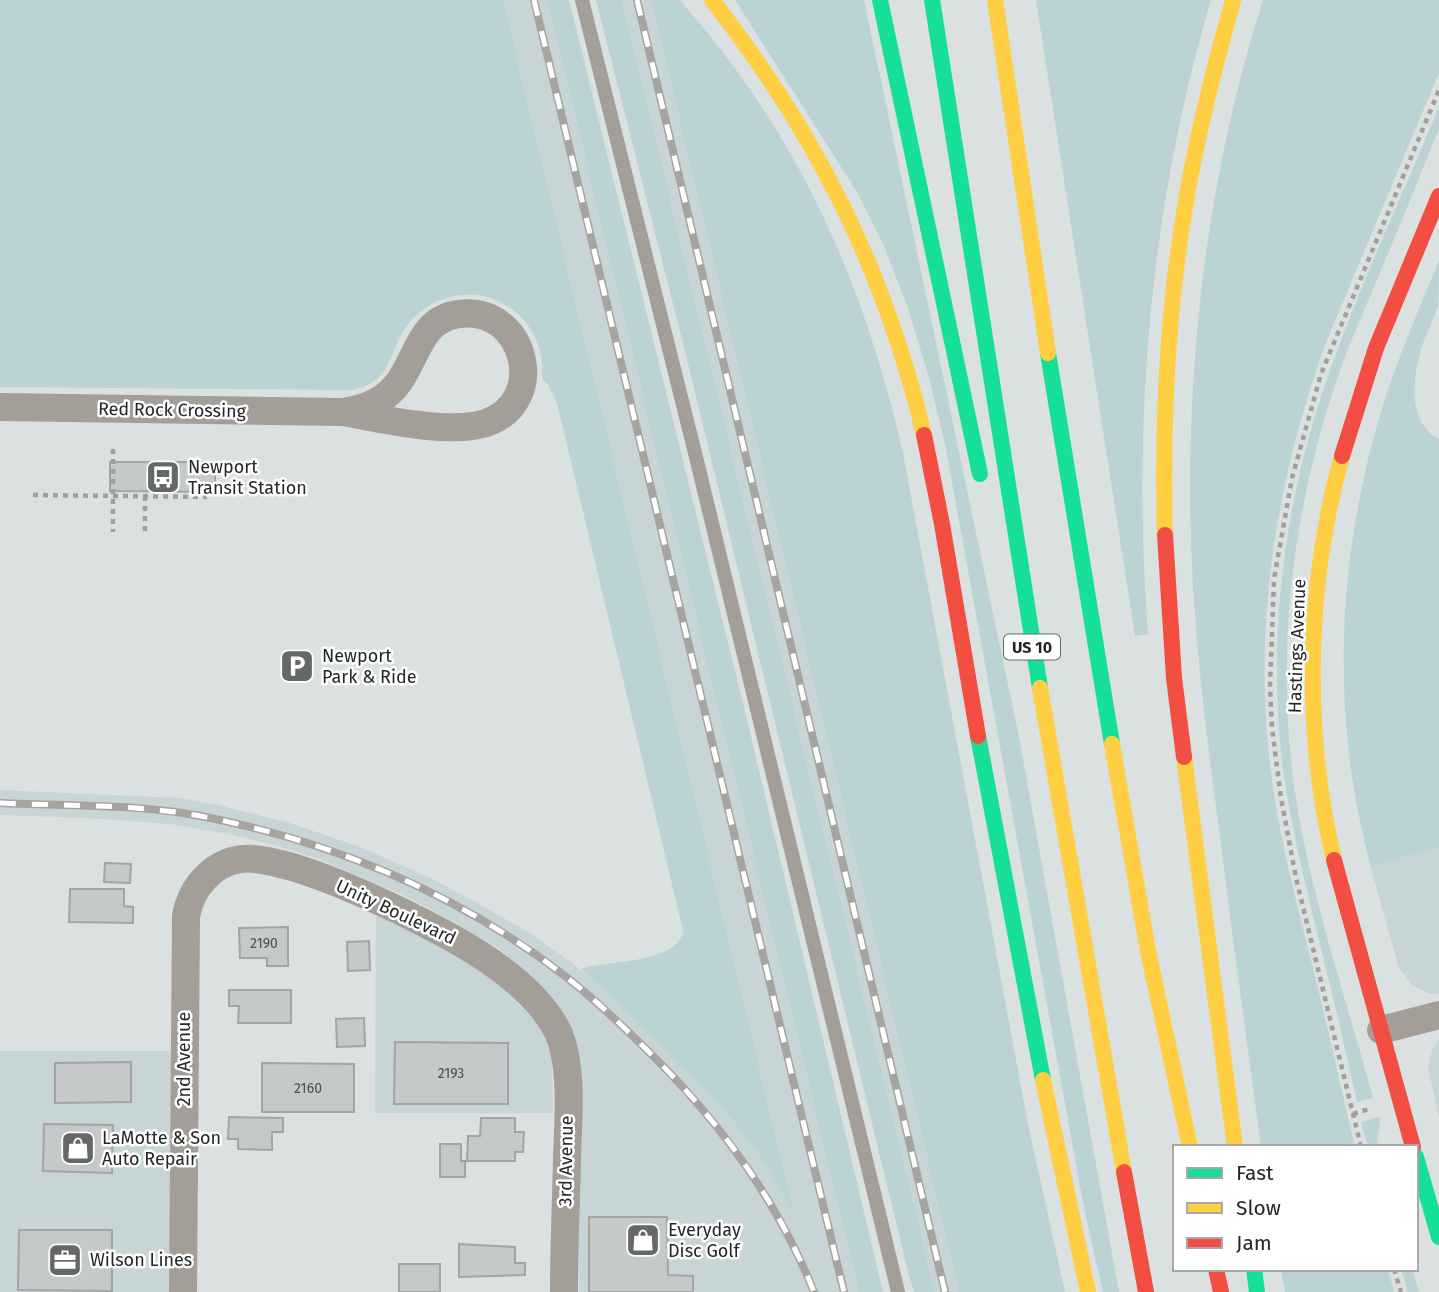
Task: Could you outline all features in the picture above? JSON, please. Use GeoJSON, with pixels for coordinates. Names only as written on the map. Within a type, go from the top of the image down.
{"type":"FeatureCollection","features":[{"type":"Feature","properties":{"kind":"main road"},"geometry":{"type":"LineString","coordinates":[[712,0],[772,81],[819,159],[868,257],[892,321],[916,402],[1034,1044],[1088,1292]]}},
{"type":"Feature","properties":{"kind":"main road"},"geometry":{"type":"LineString","coordinates":[[880,0],[953,356],[984,491]]}},
{"type":"Feature","properties":{"kind":"main road","name":"US 10"},"geometry":{"type":"LineString","coordinates":[[932,0],[979,317],[1064,840],[1146,1292]]}},
{"type":"Feature","properties":{"kind":"main road"},"geometry":{"type":"LineString","coordinates":[[995,0],[1084,580],[1148,951],[1190,1145]]}},
{"type":"Feature","properties":{"kind":"main road"},"geometry":{"type":"LineString","coordinates":[[1233,0],[1203,116],[1180,238],[1166,389],[1163,514],[1174,678],[1235,1145]]}},
{"type":"Feature","properties":{"kind":"main road","name":"Hastings Avenue"},"geometry":{"type":"LineString","coordinates":[[1412,1145],[1343,894],[1324,804],[1314,717],[1314,621],[1325,534],[1345,445],[1379,340],[1439,197]]}},
{"type":"Feature","properties":{"kind":"main road"},"geometry":{"type":"LineString","coordinates":[[1012,611],[1064,840]]}},
{"type":"Feature","properties":{"kind":"main road"},"geometry":{"type":"LineString","coordinates":[[1418,1164],[1439,1237]]}},
{"type":"Feature","properties":{"kind":"main road"},"geometry":{"type":"LineString","coordinates":[[1216,1271],[1221,1292]]}},
{"type":"Feature","properties":{"kind":"main road"},"geometry":{"type":"LineString","coordinates":[[1254,1271],[1257,1292]]}},
{"type":"Feature","properties":{"kind":"street","name":"Red Rock Crossing"},"geometry":{"type":"LineString","coordinates":[[0,407],[343,412],[413,425],[472,426],[485,424],[505,411],[521,389],[524,374],[521,352],[508,331],[485,316],[472,313],[450,316],[424,334],[404,374],[384,398],[364,408],[343,412]]}},
{"type":"Feature","properties":{"kind":"street","name":"Unity Boulevard"},"geometry":{"type":"LineString","coordinates":[[207,875],[233,861],[259,859],[302,870],[363,895],[485,957],[532,996],[557,1030]]}},
{"type":"Feature","properties":{"kind":"street","name":"2nd Avenue"},"geometry":{"type":"LineString","coordinates":[[183,1292],[185,923],[193,892],[207,875]]}},
{"type":"Feature","properties":{"kind":"street"},"geometry":{"type":"LineString","coordinates":[[1381,1030],[1439,1015]]}},
{"type":"Feature","properties":{"kind":"street","name":"3rd Avenue"},"geometry":{"type":"LineString","coordinates":[[557,1030],[565,1058],[568,1093],[564,1292]]}},
{"type":"Feature","properties":{"kind":"lane"},"geometry":{"type":"LineString","coordinates":[[582,0],[898,1292]]}},
{"type":"Feature","properties":{"kind":"path"},"geometry":{"type":"LineString","coordinates":[[113,449],[113,532]]}},
{"type":"Feature","properties":{"kind":"path"},"geometry":{"type":"LineString","coordinates":[[33,495],[207,497]]}},
{"type":"Feature","properties":{"kind":"path"},"geometry":{"type":"LineString","coordinates":[[145,496],[145,534]]}},
{"type":"Feature","properties":{"kind":"path"},"geometry":{"type":"LineString","coordinates":[[1395,1271],[1401,1292]]}},
{"type":"Feature","properties":{"kind":"shaded area"},"geometry":{"type":"Polygon","coordinates":[[[0,0],[503,0],[794,1213],[768,1168],[735,1123],[658,1041],[581,969],[656,955],[679,941],[683,930],[557,403],[548,384],[542,379],[539,347],[533,332],[523,319],[501,303],[476,295],[453,296],[432,304],[413,318],[381,375],[365,386],[353,390],[0,387],[0,0]]]}},
{"type":"Feature","properties":{"kind":"shaded area"},"geometry":{"type":"Polygon","coordinates":[[[503,0],[547,0],[859,1292],[579,1292],[579,1202],[563,1012],[530,974],[498,948],[401,894],[316,858],[270,844],[170,824],[0,815],[0,790],[180,798],[290,823],[360,847],[433,879],[527,931],[606,991],[658,1041],[735,1123],[768,1168],[793,1210],[503,0]]]}},
{"type":"Feature","properties":{"kind":"shaded area"},"geometry":{"type":"Polygon","coordinates":[[[547,0],[569,0],[744,707],[883,1292],[859,1292],[547,0]]]}},
{"type":"Feature","properties":{"kind":"shaded area"},"geometry":{"type":"Polygon","coordinates":[[[596,0],[622,0],[935,1292],[914,1292],[909,1276],[683,343],[596,0]]]}},
{"type":"Feature","properties":{"kind":"shaded area"},"geometry":{"type":"Polygon","coordinates":[[[622,0],[651,0],[959,1292],[935,1292],[622,0]]]}},
{"type":"Feature","properties":{"kind":"shaded area"},"geometry":{"type":"Polygon","coordinates":[[[651,0],[680,0],[722,51],[761,106],[809,187],[829,230],[848,273],[879,362],[903,453],[1028,1124],[1065,1292],[959,1292],[651,0]]]}},
{"type":"Feature","properties":{"kind":"shaded area"},"geometry":{"type":"Polygon","coordinates":[[[735,0],[864,0],[1019,737],[1119,1292],[1103,1292],[1084,1208],[945,444],[929,378],[908,308],[884,246],[857,192],[735,0]]]}},
{"type":"Feature","properties":{"kind":"shaded area"},"geometry":{"type":"Polygon","coordinates":[[[1036,0],[1211,0],[1173,156],[1151,314],[1143,474],[1148,634],[1135,636],[1036,0]]]}},
{"type":"Feature","properties":{"kind":"shaded area"},"geometry":{"type":"Polygon","coordinates":[[[1263,0],[1439,0],[1439,73],[1325,345],[1308,395],[1283,496],[1268,598],[1265,702],[1276,806],[1291,881],[1355,1145],[1261,1145],[1201,678],[1190,512],[1194,364],[1212,216],[1242,71],[1263,0]]]}},
{"type":"Feature","properties":{"kind":"shaded area"},"geometry":{"type":"Polygon","coordinates":[[[1439,107],[1439,129],[1332,394],[1305,498],[1290,604],[1287,710],[1291,764],[1314,888],[1373,1098],[1357,1102],[1290,815],[1278,712],[1279,614],[1291,518],[1313,423],[1354,308],[1439,107]]]}},
{"type":"Feature","properties":{"kind":"shaded area"},"geometry":{"type":"Polygon","coordinates":[[[1439,261],[1438,305],[1422,346],[1416,371],[1415,397],[1421,422],[1439,439],[1439,847],[1371,866],[1349,754],[1344,697],[1347,583],[1366,470],[1380,415],[1400,356],[1439,261]]]}},
{"type":"Feature","properties":{"kind":"shaded area"},"geometry":{"type":"Polygon","coordinates":[[[1439,839],[1439,993],[1430,994],[1413,986],[1399,968],[1368,858],[1439,839]]]}},
{"type":"Feature","properties":{"kind":"shaded area"},"geometry":{"type":"Polygon","coordinates":[[[376,912],[413,928],[508,987],[544,1031],[552,1060],[553,1113],[375,1113],[376,912]]]}},
{"type":"Feature","properties":{"kind":"shaded area"},"geometry":{"type":"Polygon","coordinates":[[[1439,1039],[1439,1117],[1428,1069],[1432,1050],[1439,1039]]]}},
{"type":"Feature","properties":{"kind":"shaded area"},"geometry":{"type":"Polygon","coordinates":[[[0,1051],[171,1051],[169,1292],[0,1292],[0,1051]]]}},
{"type":"Feature","properties":{"kind":"shaded area"},"geometry":{"type":"Polygon","coordinates":[[[1379,1117],[1378,1145],[1367,1145],[1361,1122],[1379,1117]]]}},
{"type":"Feature","properties":{"kind":"shaded area"},"geometry":{"type":"Polygon","coordinates":[[[1281,1271],[1389,1271],[1394,1292],[1285,1292],[1281,1271]]]}},
{"type":"Feature","properties":{"kind":"shaded area"},"geometry":{"type":"Polygon","coordinates":[[[1402,1271],[1413,1271],[1419,1292],[1408,1292],[1402,1271]]]}},
{"type":"Feature","properties":{"kind":"building","name":"Newport Transit Station"},"geometry":{"type":"Polygon","coordinates":[[[110,462],[215,462],[215,492],[110,491],[110,462]]]}},
{"type":"Feature","properties":{"kind":"building"},"geometry":{"type":"Polygon","coordinates":[[[105,863],[131,864],[130,883],[104,882],[105,863]]]}},
{"type":"Feature","properties":{"kind":"building"},"geometry":{"type":"Polygon","coordinates":[[[70,889],[124,889],[124,906],[133,907],[133,923],[69,922],[70,889]]]}},
{"type":"Feature","properties":{"kind":"building"},"geometry":{"type":"Polygon","coordinates":[[[288,927],[288,966],[267,966],[267,958],[240,958],[239,928],[288,927]]]}},
{"type":"Feature","properties":{"kind":"building"},"geometry":{"type":"Polygon","coordinates":[[[369,941],[370,970],[348,971],[347,942],[369,941]]]}},
{"type":"Feature","properties":{"kind":"building"},"geometry":{"type":"Polygon","coordinates":[[[229,990],[291,990],[291,1023],[238,1023],[239,1006],[229,1006],[229,990]]]}},
{"type":"Feature","properties":{"kind":"building"},"geometry":{"type":"Polygon","coordinates":[[[364,1018],[365,1046],[337,1047],[336,1019],[364,1018]]]}},
{"type":"Feature","properties":{"kind":"building"},"geometry":{"type":"Polygon","coordinates":[[[395,1042],[508,1043],[508,1104],[394,1104],[395,1042]]]}},
{"type":"Feature","properties":{"kind":"building"},"geometry":{"type":"Polygon","coordinates":[[[131,1062],[131,1102],[55,1103],[55,1063],[131,1062]]]}},
{"type":"Feature","properties":{"kind":"building"},"geometry":{"type":"Polygon","coordinates":[[[262,1063],[354,1064],[354,1112],[262,1112],[262,1063]]]}},
{"type":"Feature","properties":{"kind":"building"},"geometry":{"type":"Polygon","coordinates":[[[229,1117],[283,1118],[283,1132],[272,1132],[272,1150],[238,1149],[238,1139],[228,1139],[229,1117]]]}},
{"type":"Feature","properties":{"kind":"building"},"geometry":{"type":"Polygon","coordinates":[[[481,1118],[515,1118],[515,1132],[524,1132],[523,1152],[515,1152],[515,1161],[467,1161],[468,1136],[480,1136],[481,1118]]]}},
{"type":"Feature","properties":{"kind":"building","name":"LaMotte & Son Auto Repair"},"geometry":{"type":"Polygon","coordinates":[[[44,1124],[113,1125],[112,1173],[43,1171],[44,1124]]]}},
{"type":"Feature","properties":{"kind":"building"},"geometry":{"type":"Polygon","coordinates":[[[440,1144],[461,1144],[465,1177],[440,1177],[440,1144]]]}},
{"type":"Feature","properties":{"kind":"building"},"geometry":{"type":"Polygon","coordinates":[[[589,1217],[667,1217],[668,1275],[693,1276],[693,1292],[589,1292],[589,1217]]]}},
{"type":"Feature","properties":{"kind":"building","name":"Wilson Lines"},"geometry":{"type":"Polygon","coordinates":[[[19,1230],[112,1230],[112,1291],[18,1290],[19,1230]]]}},
{"type":"Feature","properties":{"kind":"building"},"geometry":{"type":"Polygon","coordinates":[[[459,1244],[515,1247],[515,1263],[525,1263],[525,1275],[459,1277],[459,1244]]]}},
{"type":"Feature","properties":{"kind":"building"},"geometry":{"type":"Polygon","coordinates":[[[399,1264],[440,1264],[440,1292],[399,1292],[399,1264]]]}},
{"type":"Feature","properties":{"kind":"railway"},"geometry":{"type":"LineString","coordinates":[[534,0],[844,1292]]}},
{"type":"Feature","properties":{"kind":"railway"},"geometry":{"type":"LineString","coordinates":[[637,0],[945,1292]]}},
{"type":"Feature","properties":{"kind":"railway"},"geometry":{"type":"LineString","coordinates":[[0,803],[147,809],[244,825],[339,853],[430,892],[474,915],[516,941],[583,990],[680,1084],[726,1138],[766,1196],[784,1227],[814,1292]]}},
{"type":"Feature","properties":{"kind":"traffic: fast"},"geometry":{"type":"LineString","coordinates":[[880,0],[980,474]]}},
{"type":"Feature","properties":{"kind":"traffic: fast"},"geometry":{"type":"LineString","coordinates":[[932,0],[1040,688]]}},
{"type":"Feature","properties":{"kind":"traffic: fast"},"geometry":{"type":"LineString","coordinates":[[1048,353],[1112,744]]}},
{"type":"Feature","properties":{"kind":"traffic: fast"},"geometry":{"type":"LineString","coordinates":[[978,736],[1043,1080]]}},
{"type":"Feature","properties":{"kind":"traffic: fast"},"geometry":{"type":"LineString","coordinates":[[1418,1164],[1439,1237]]}},
{"type":"Feature","properties":{"kind":"traffic: fast"},"geometry":{"type":"LineString","coordinates":[[1254,1271],[1257,1292]]}},
{"type":"Feature","properties":{"kind":"traffic: slow"},"geometry":{"type":"LineString","coordinates":[[712,0],[784,101],[842,206],[889,316],[924,435]]}},
{"type":"Feature","properties":{"kind":"traffic: slow"},"geometry":{"type":"LineString","coordinates":[[995,0],[1048,353]]}},
{"type":"Feature","properties":{"kind":"traffic: slow"},"geometry":{"type":"LineString","coordinates":[[1165,535],[1167,370],[1179,247],[1200,129],[1233,0]]}},
{"type":"Feature","properties":{"kind":"traffic: slow"},"geometry":{"type":"LineString","coordinates":[[1334,860],[1317,760],[1313,658],[1321,555],[1342,456]]}},
{"type":"Feature","properties":{"kind":"traffic: slow"},"geometry":{"type":"LineString","coordinates":[[1040,688],[1124,1172]]}},
{"type":"Feature","properties":{"kind":"traffic: slow"},"geometry":{"type":"LineString","coordinates":[[1112,744],[1148,951],[1190,1145]]}},
{"type":"Feature","properties":{"kind":"traffic: slow"},"geometry":{"type":"LineString","coordinates":[[1184,757],[1235,1145]]}},
{"type":"Feature","properties":{"kind":"traffic: slow"},"geometry":{"type":"LineString","coordinates":[[1043,1080],[1088,1292]]}},
{"type":"Feature","properties":{"kind":"traffic: jam"},"geometry":{"type":"LineString","coordinates":[[1342,456],[1376,348],[1439,196]]}},
{"type":"Feature","properties":{"kind":"traffic: jam"},"geometry":{"type":"LineString","coordinates":[[924,435],[978,736]]}},
{"type":"Feature","properties":{"kind":"traffic: jam"},"geometry":{"type":"LineString","coordinates":[[1165,535],[1174,678],[1184,757]]}},
{"type":"Feature","properties":{"kind":"traffic: jam"},"geometry":{"type":"LineString","coordinates":[[1334,860],[1412,1145]]}},
{"type":"Feature","properties":{"kind":"traffic: jam"},"geometry":{"type":"LineString","coordinates":[[1124,1172],[1146,1292]]}},
{"type":"Feature","properties":{"kind":"traffic: jam"},"geometry":{"type":"LineString","coordinates":[[1216,1271],[1221,1292]]}},
{"type":"Feature","properties":{"kind":"place","name":"Newport Transit Station"},"geometry":{"type":"Point","coordinates":[163,477]}},
{"type":"Feature","properties":{"kind":"place","name":"Newport Park & Ride"},"geometry":{"type":"Point","coordinates":[297,666]}},
{"type":"Feature","properties":{"kind":"place","name":"LaMotte & Son Auto Repair"},"geometry":{"type":"Point","coordinates":[78,1148]}},
{"type":"Feature","properties":{"kind":"place","name":"Everyday Disc Golf"},"geometry":{"type":"Point","coordinates":[643,1240]}},
{"type":"Feature","properties":{"kind":"place","name":"Wilson Lines"},"geometry":{"type":"Point","coordinates":[65,1260]}}]}
